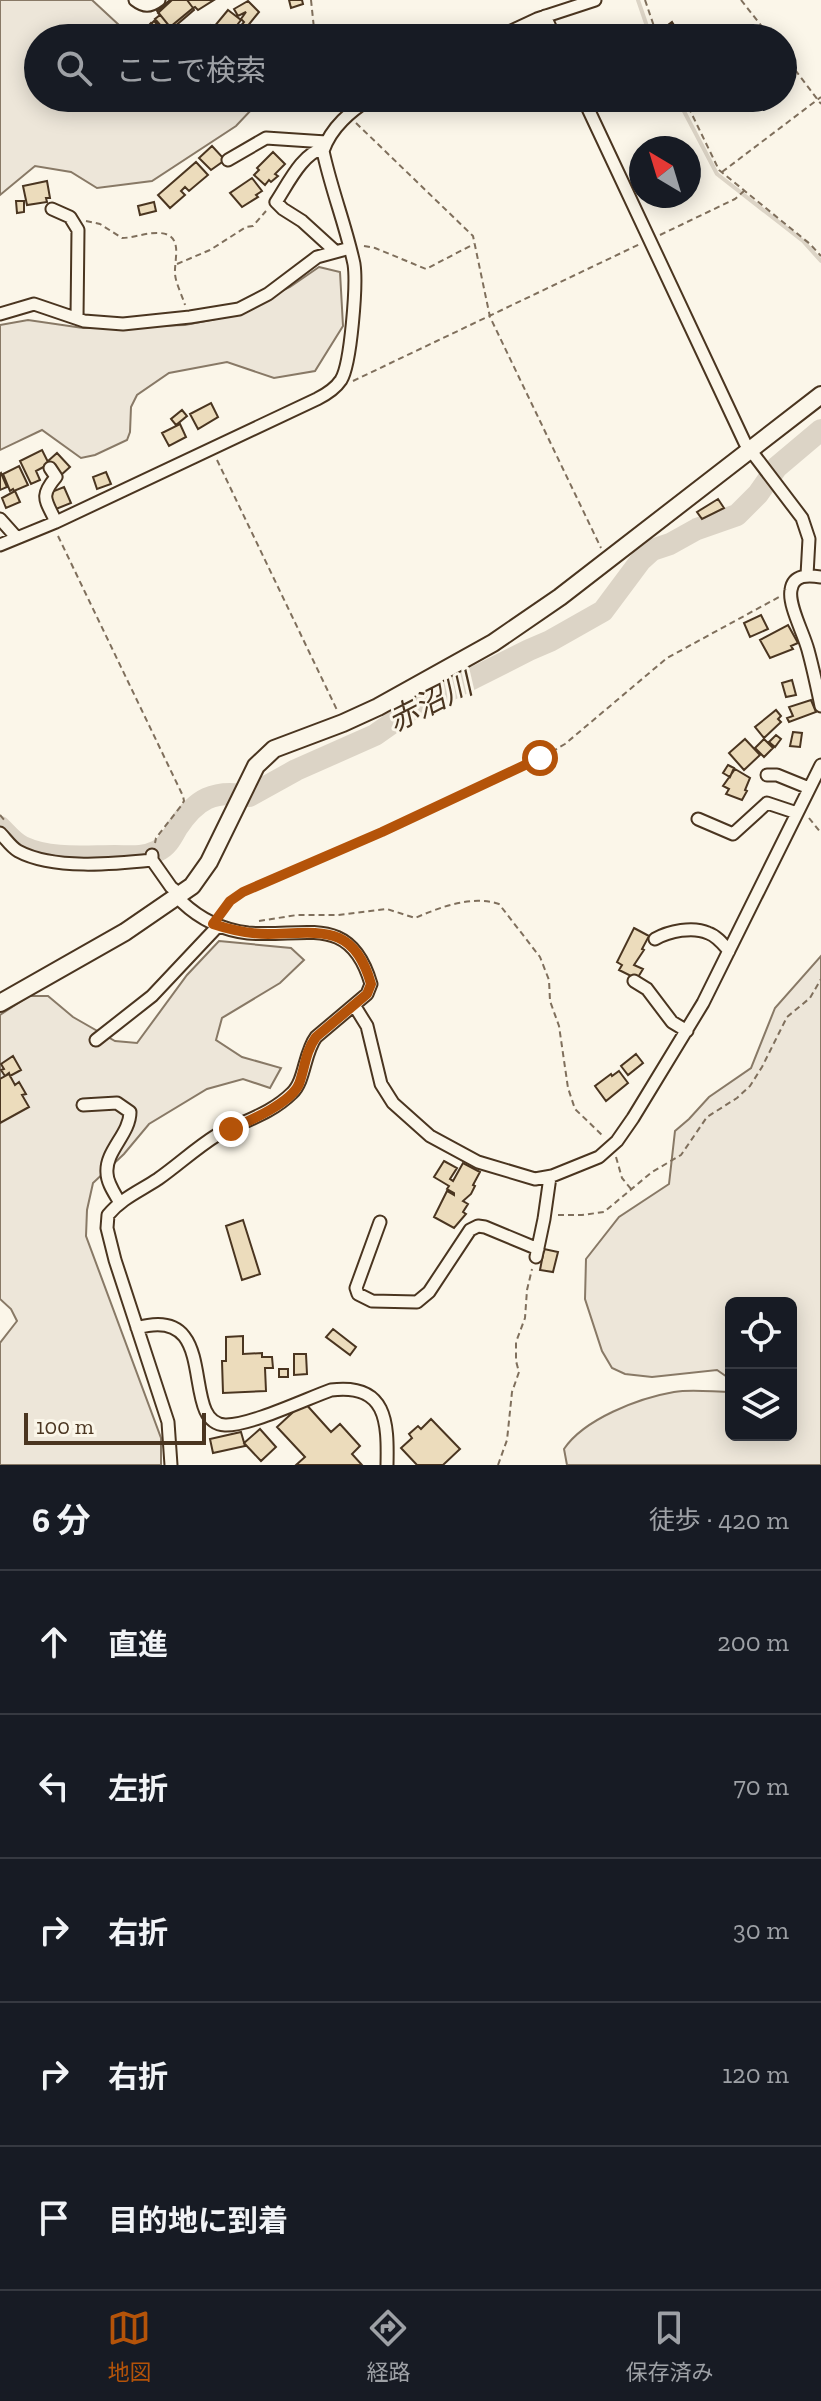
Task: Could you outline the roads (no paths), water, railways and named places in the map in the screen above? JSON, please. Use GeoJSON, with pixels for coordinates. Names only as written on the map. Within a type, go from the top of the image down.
{"type":"FeatureCollection","features":[{"type":"Feature","properties":{"kind":"street"},"geometry":{"type":"LineString","coordinates":[[135,0],[149,6],[159,0]]}},
{"type":"Feature","properties":{"kind":"street"},"geometry":{"type":"LineString","coordinates":[[553,0],[553,24]]}},
{"type":"Feature","properties":{"kind":"street"},"geometry":{"type":"LineString","coordinates":[[528,24],[595,0]]}},
{"type":"Feature","properties":{"kind":"street"},"geometry":{"type":"LineString","coordinates":[[335,251],[276,202],[307,157],[325,145],[351,112]]}},
{"type":"Feature","properties":{"kind":"street"},"geometry":{"type":"LineString","coordinates":[[590,112],[750,452],[802,518],[809,539],[807,575]]}},
{"type":"Feature","properties":{"kind":"street"},"geometry":{"type":"LineString","coordinates":[[228,160],[266,138],[325,145]]}},
{"type":"Feature","properties":{"kind":"street"},"geometry":{"type":"LineString","coordinates":[[0,545],[54,523],[330,392],[343,377],[355,279],[350,248],[326,165],[325,145]]}},
{"type":"Feature","properties":{"kind":"street"},"geometry":{"type":"LineString","coordinates":[[52,209],[73,220],[78,230],[77,318]]}},
{"type":"Feature","properties":{"kind":"street"},"geometry":{"type":"LineString","coordinates":[[0,314],[34,304],[102,324],[123,324],[239,309],[282,284],[308,262],[350,248]]}},
{"type":"Feature","properties":{"kind":"street"},"geometry":{"type":"LineString","coordinates":[[0,1003],[125,932],[181,895],[202,875],[249,778],[256,766],[274,749],[343,723],[411,690],[493,643],[560,597],[821,395]]}},
{"type":"Feature","properties":{"kind":"street"},"geometry":{"type":"LineString","coordinates":[[50,468],[56,477],[44,490],[44,496],[54,523]]}},
{"type":"Feature","properties":{"kind":"street"},"geometry":{"type":"LineString","coordinates":[[0,519],[17,538]]}},
{"type":"Feature","properties":{"kind":"street"},"geometry":{"type":"LineString","coordinates":[[821,577],[807,575],[796,580],[790,591],[808,648],[821,706]]}},
{"type":"Feature","properties":{"kind":"street"},"geometry":{"type":"LineString","coordinates":[[354,1005],[367,1026],[381,1084],[393,1103],[430,1136],[478,1162],[535,1179],[550,1177],[599,1157],[613,1146],[633,1118],[687,1031],[821,765]]}},
{"type":"Feature","properties":{"kind":"street"},"geometry":{"type":"LineString","coordinates":[[767,775],[777,775],[809,788]]}},
{"type":"Feature","properties":{"kind":"street"},"geometry":{"type":"LineString","coordinates":[[698,819],[733,834],[767,803],[798,810]]}},
{"type":"Feature","properties":{"kind":"street"},"geometry":{"type":"LineString","coordinates":[[0,833],[15,850],[54,861],[70,863],[152,857],[171,887],[181,895],[182,902],[196,915],[237,931],[268,934],[318,932],[346,941],[355,948],[371,984],[367,994],[316,1037],[295,1091],[261,1115],[219,1134],[196,1149],[158,1179],[120,1203],[108,1215],[107,1228],[168,1422],[171,1465]]}},
{"type":"Feature","properties":{"kind":"street"},"geometry":{"type":"LineString","coordinates":[[96,1040],[152,996],[216,925]]}},
{"type":"Feature","properties":{"kind":"street"},"geometry":{"type":"LineString","coordinates":[[655,939],[670,933],[704,931],[716,937],[729,951]]}},
{"type":"Feature","properties":{"kind":"street"},"geometry":{"type":"LineString","coordinates":[[634,981],[647,989],[672,1022],[687,1031]]}},
{"type":"Feature","properties":{"kind":"street"},"geometry":{"type":"LineString","coordinates":[[83,1105],[117,1103],[130,1112],[130,1121],[107,1164],[109,1182],[120,1203]]}},
{"type":"Feature","properties":{"kind":"street"},"geometry":{"type":"LineString","coordinates":[[380,1222],[356,1288],[358,1294],[372,1301],[411,1303],[422,1299],[470,1230],[478,1226],[537,1253],[550,1177]]}},
{"type":"Feature","properties":{"kind":"street"},"geometry":{"type":"LineString","coordinates":[[137,1328],[167,1324],[180,1330],[190,1349],[205,1409],[219,1424],[248,1421],[331,1390],[344,1388],[366,1393],[386,1419],[387,1465]]}},
{"type":"Feature","properties":{"kind":"waterway"},"geometry":{"type":"LineString","coordinates":[[638,0],[646,24]]}},
{"type":"Feature","properties":{"kind":"waterway"},"geometry":{"type":"LineString","coordinates":[[684,112],[717,174],[803,241],[821,261]]}},
{"type":"Feature","properties":{"kind":"waterway","name":"赤沼川"},"geometry":{"type":"LineString","coordinates":[[0,827],[20,845],[45,854],[131,856],[157,851],[169,841],[191,810],[207,798],[226,794],[249,796],[296,770],[375,735],[412,709],[550,641],[603,611],[652,550],[737,515],[758,494],[777,467],[821,430]]}}]}
